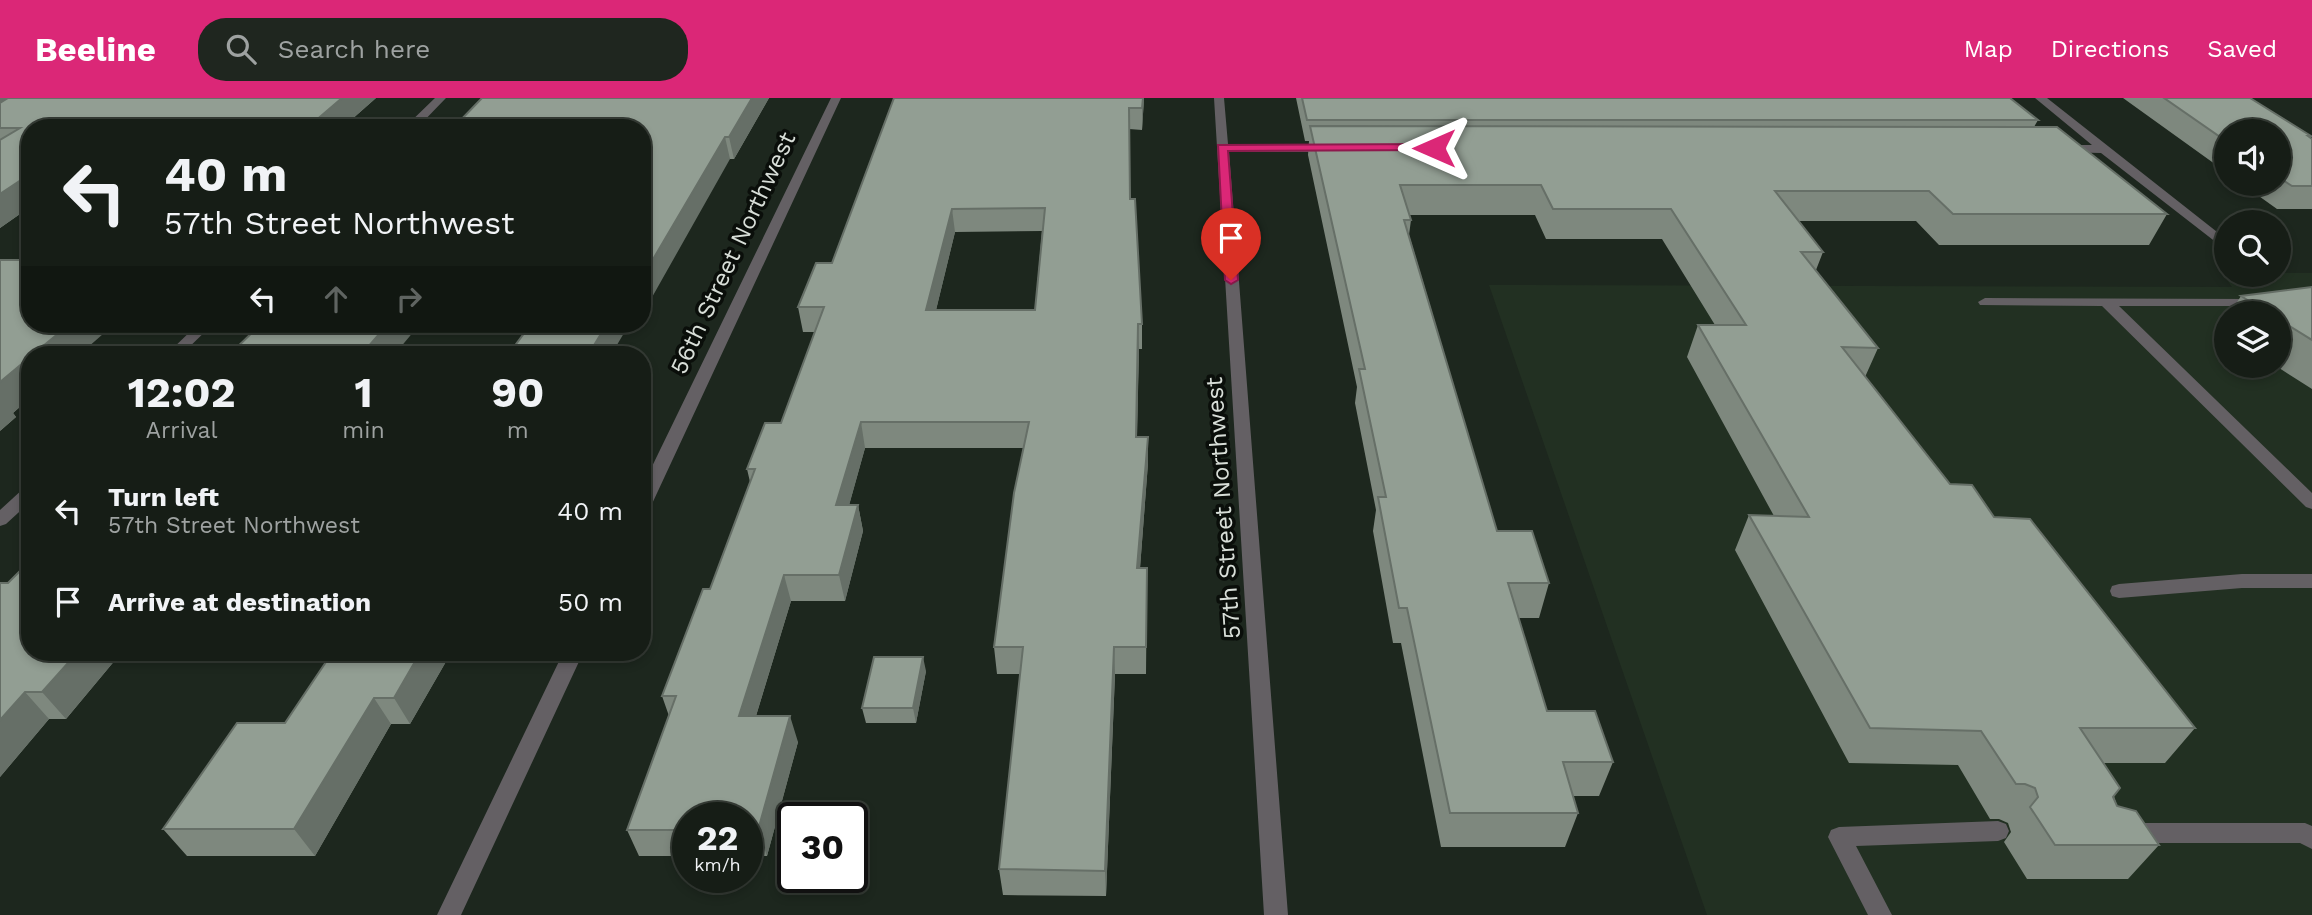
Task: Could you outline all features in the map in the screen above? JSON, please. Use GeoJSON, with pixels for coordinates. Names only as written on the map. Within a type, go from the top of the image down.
{"type":"FeatureCollection","features":[{"type":"Feature","properties":{"kind":"street"},"geometry":{"type":"LineString","coordinates":[[419,119],[441,98]]}},
{"type":"Feature","properties":{"kind":"street","name":"56th Street Northwest"},"geometry":{"type":"LineString","coordinates":[[651,487],[836,98]]}},
{"type":"Feature","properties":{"kind":"street","name":"57th Street Northwest"},"geometry":{"type":"LineString","coordinates":[[1219,98],[1276,915]]}},
{"type":"Feature","properties":{"kind":"street"},"geometry":{"type":"LineString","coordinates":[[2040,98],[2214,236]]}},
{"type":"Feature","properties":{"kind":"street"},"geometry":{"type":"LineString","coordinates":[[1222,148],[1350,148]]}},
{"type":"Feature","properties":{"kind":"street"},"geometry":{"type":"LineString","coordinates":[[2043,149],[2104,149]]}},
{"type":"Feature","properties":{"kind":"street"},"geometry":{"type":"LineString","coordinates":[[1985,302],[2214,302]]}},
{"type":"Feature","properties":{"kind":"street"},"geometry":{"type":"LineString","coordinates":[[2107,303],[2312,503]]}},
{"type":"Feature","properties":{"kind":"street"},"geometry":{"type":"LineString","coordinates":[[182,346],[196,333]]}},
{"type":"Feature","properties":{"kind":"street"},"geometry":{"type":"LineString","coordinates":[[0,520],[21,500]]}},
{"type":"Feature","properties":{"kind":"street"},"geometry":{"type":"LineString","coordinates":[[2119,591],[2242,581],[2312,581]]}},
{"type":"Feature","properties":{"kind":"street"},"geometry":{"type":"LineString","coordinates":[[449,915],[569,661]]}},
{"type":"Feature","properties":{"kind":"street"},"geometry":{"type":"LineString","coordinates":[[1880,915],[1839,837],[1998,831]]}},
{"type":"Feature","properties":{"kind":"street"},"geometry":{"type":"LineString","coordinates":[[2112,833],[2305,833],[2312,839]]}},
{"type":"Feature","properties":{"kind":"shaded area"},"geometry":{"type":"Polygon","coordinates":[[[2291,273],[2312,273],[2312,915],[1707,915],[1489,285],[2291,287],[2291,273]]]}},
{"type":"Feature","properties":{"kind":"building"},"geometry":{"type":"Polygon","coordinates":[[[8,98],[342,98],[318,119],[21,119],[21,180],[0,194],[0,140],[20,128],[0,128],[0,103],[8,98]]]}},
{"type":"Feature","properties":{"kind":"building"},"geometry":{"type":"Polygon","coordinates":[[[482,98],[752,98],[729,137],[725,137],[651,263],[651,119],[462,119],[482,98]]]}},
{"type":"Feature","properties":{"kind":"building"},"geometry":{"type":"Polygon","coordinates":[[[894,98],[1143,98],[1142,108],[1129,108],[1130,199],[1135,199],[1142,324],[1138,324],[1136,437],[1148,437],[1137,568],[1147,568],[1146,647],[1114,647],[1105,871],[999,869],[1023,647],[994,647],[1014,493],[1029,422],[861,422],[836,505],[858,505],[839,575],[784,575],[739,716],[790,716],[763,812],[763,802],[672,802],[672,830],[627,830],[676,696],[662,696],[703,589],[710,589],[755,469],[747,469],[765,423],[781,423],[824,307],[798,307],[816,263],[832,263],[894,98]],[[1045,208],[952,209],[926,310],[1035,310],[1045,208]]]}},
{"type":"Feature","properties":{"kind":"building"},"geometry":{"type":"Polygon","coordinates":[[[1302,98],[2010,98],[2038,120],[1307,120],[1302,98]]]}},
{"type":"Feature","properties":{"kind":"building"},"geometry":{"type":"Polygon","coordinates":[[[2164,98],[2250,98],[2284,119],[2214,119],[2214,133],[2164,98]]]}},
{"type":"Feature","properties":{"kind":"building"},"geometry":{"type":"Polygon","coordinates":[[[2291,124],[2312,139],[2312,186],[2292,186],[2291,124]]]}},
{"type":"Feature","properties":{"kind":"building"},"geometry":{"type":"Polygon","coordinates":[[[1310,126],[2057,127],[2167,214],[1953,214],[1929,191],[1775,191],[1823,252],[1801,252],[1878,348],[1842,347],[1950,484],[1972,485],[1994,517],[2030,519],[2195,728],[2080,728],[2120,788],[2113,797],[2117,806],[2136,811],[2159,845],[2055,845],[2030,807],[2038,797],[2035,788],[2016,784],[1981,731],[1870,728],[1749,515],[1809,517],[1698,325],[1746,325],[1671,209],[1553,209],[1541,185],[1400,185],[1411,220],[1404,220],[1497,531],[1532,531],[1549,583],[1508,583],[1547,711],[1595,711],[1613,762],[1563,762],[1578,813],[1450,813],[1407,608],[1399,608],[1378,497],[1386,497],[1359,369],[1365,369],[1310,126]]]}},
{"type":"Feature","properties":{"kind":"building"},"geometry":{"type":"Polygon","coordinates":[[[0,260],[21,260],[21,333],[59,333],[43,346],[21,346],[21,364],[0,382],[0,260]]]}},
{"type":"Feature","properties":{"kind":"building"},"geometry":{"type":"Polygon","coordinates":[[[2312,287],[2312,340],[2291,327],[2291,301],[2249,301],[2241,296],[2312,287]]]}},
{"type":"Feature","properties":{"kind":"building"},"geometry":{"type":"Polygon","coordinates":[[[252,333],[380,333],[369,346],[238,346],[252,333]]]}},
{"type":"Feature","properties":{"kind":"building"},"geometry":{"type":"Polygon","coordinates":[[[524,333],[601,333],[594,346],[515,346],[524,333]]]}},
{"type":"Feature","properties":{"kind":"building"},"geometry":{"type":"Polygon","coordinates":[[[21,570],[21,661],[70,661],[42,692],[25,692],[0,720],[0,583],[8,583],[21,570]]]}},
{"type":"Feature","properties":{"kind":"building"},"geometry":{"type":"Polygon","coordinates":[[[874,657],[923,657],[913,708],[862,708],[874,657]]]}},
{"type":"Feature","properties":{"kind":"building"},"geometry":{"type":"Polygon","coordinates":[[[327,661],[415,661],[394,698],[374,698],[294,829],[163,829],[237,723],[285,723],[327,661]]]}},
{"type":"Feature","properties":{"kind":"route"},"geometry":{"type":"LineString","coordinates":[[1231,280],[1222,148],[1434,148]]}}]}
